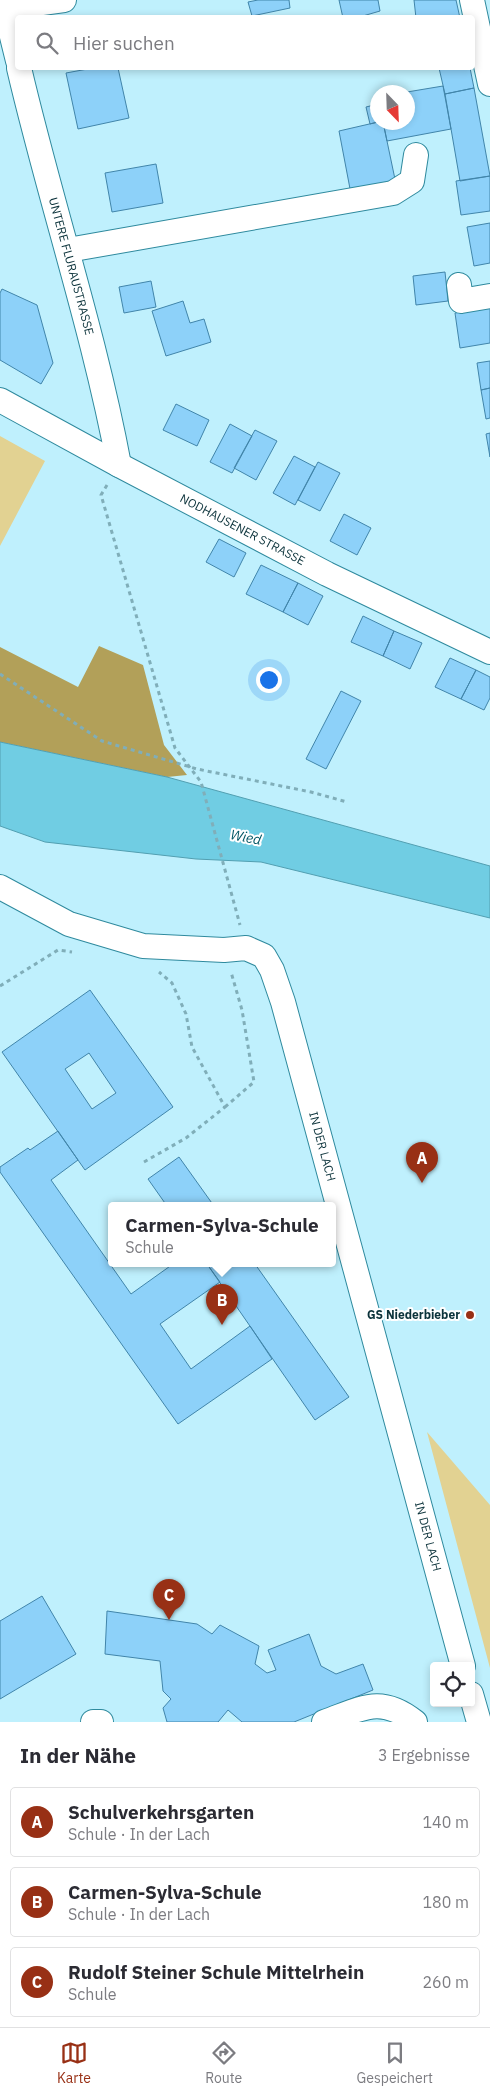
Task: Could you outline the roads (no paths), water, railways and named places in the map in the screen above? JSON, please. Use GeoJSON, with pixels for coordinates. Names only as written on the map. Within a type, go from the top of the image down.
{"type":"FeatureCollection","features":[{"type":"Feature","properties":{"kind":"street"},"geometry":{"type":"LineString","coordinates":[[15,49],[4,4],[64,0]]}},
{"type":"Feature","properties":{"kind":"street"},"geometry":{"type":"LineString","coordinates":[[472,0],[490,84]]}},
{"type":"Feature","properties":{"kind":"street","name":"UNTERE FLURAUSTRASSE"},"geometry":{"type":"LineString","coordinates":[[19,70],[111,420],[119,465]]}},
{"type":"Feature","properties":{"kind":"street"},"geometry":{"type":"LineString","coordinates":[[68,250],[393,193],[412,181],[416,155]]}},
{"type":"Feature","properties":{"kind":"street"},"geometry":{"type":"LineString","coordinates":[[459,285],[461,301],[490,296]]}},
{"type":"Feature","properties":{"kind":"street","name":"NODHAUSENER STRASSE"},"geometry":{"type":"LineString","coordinates":[[0,400],[327,574],[490,652]]}},
{"type":"Feature","properties":{"kind":"street","name":"IN DER LACH"},"geometry":{"type":"LineString","coordinates":[[0,887],[70,924],[143,946],[224,950],[246,948],[264,956],[272,970],[306,1086],[463,1662]]}},
{"type":"Feature","properties":{"kind":"street"},"geometry":{"type":"LineString","coordinates":[[324,1722],[374,1704],[396,1709],[415,1722]]}},
{"type":"Feature","properties":{"kind":"street"},"geometry":{"type":"LineString","coordinates":[[475,1707],[479,1722]]}},
{"type":"Feature","properties":{"kind":"street"},"geometry":{"type":"LineString","coordinates":[[93,1722],[101,1722]]}},
{"type":"Feature","properties":{"kind":"water","name":"Wied"},"geometry":{"type":"Polygon","coordinates":[[[0,742],[167,777],[490,866],[490,918],[261,862],[196,859],[45,842],[0,826],[0,742]]]}},
{"type":"Feature","properties":{"kind":"place","name":"Schulverkehrsgarten"},"geometry":{"type":"Point","coordinates":[422,1183]}},
{"type":"Feature","properties":{"kind":"place","name":"GS Niederbieber"},"geometry":{"type":"Point","coordinates":[470,1315]}},
{"type":"Feature","properties":{"kind":"place","name":"Carmen-Sylva-Schule"},"geometry":{"type":"Point","coordinates":[222,1325]}},
{"type":"Feature","properties":{"kind":"place","name":"Rudolf Steiner Schule Mittelrhein"},"geometry":{"type":"Point","coordinates":[169,1620]}}]}
